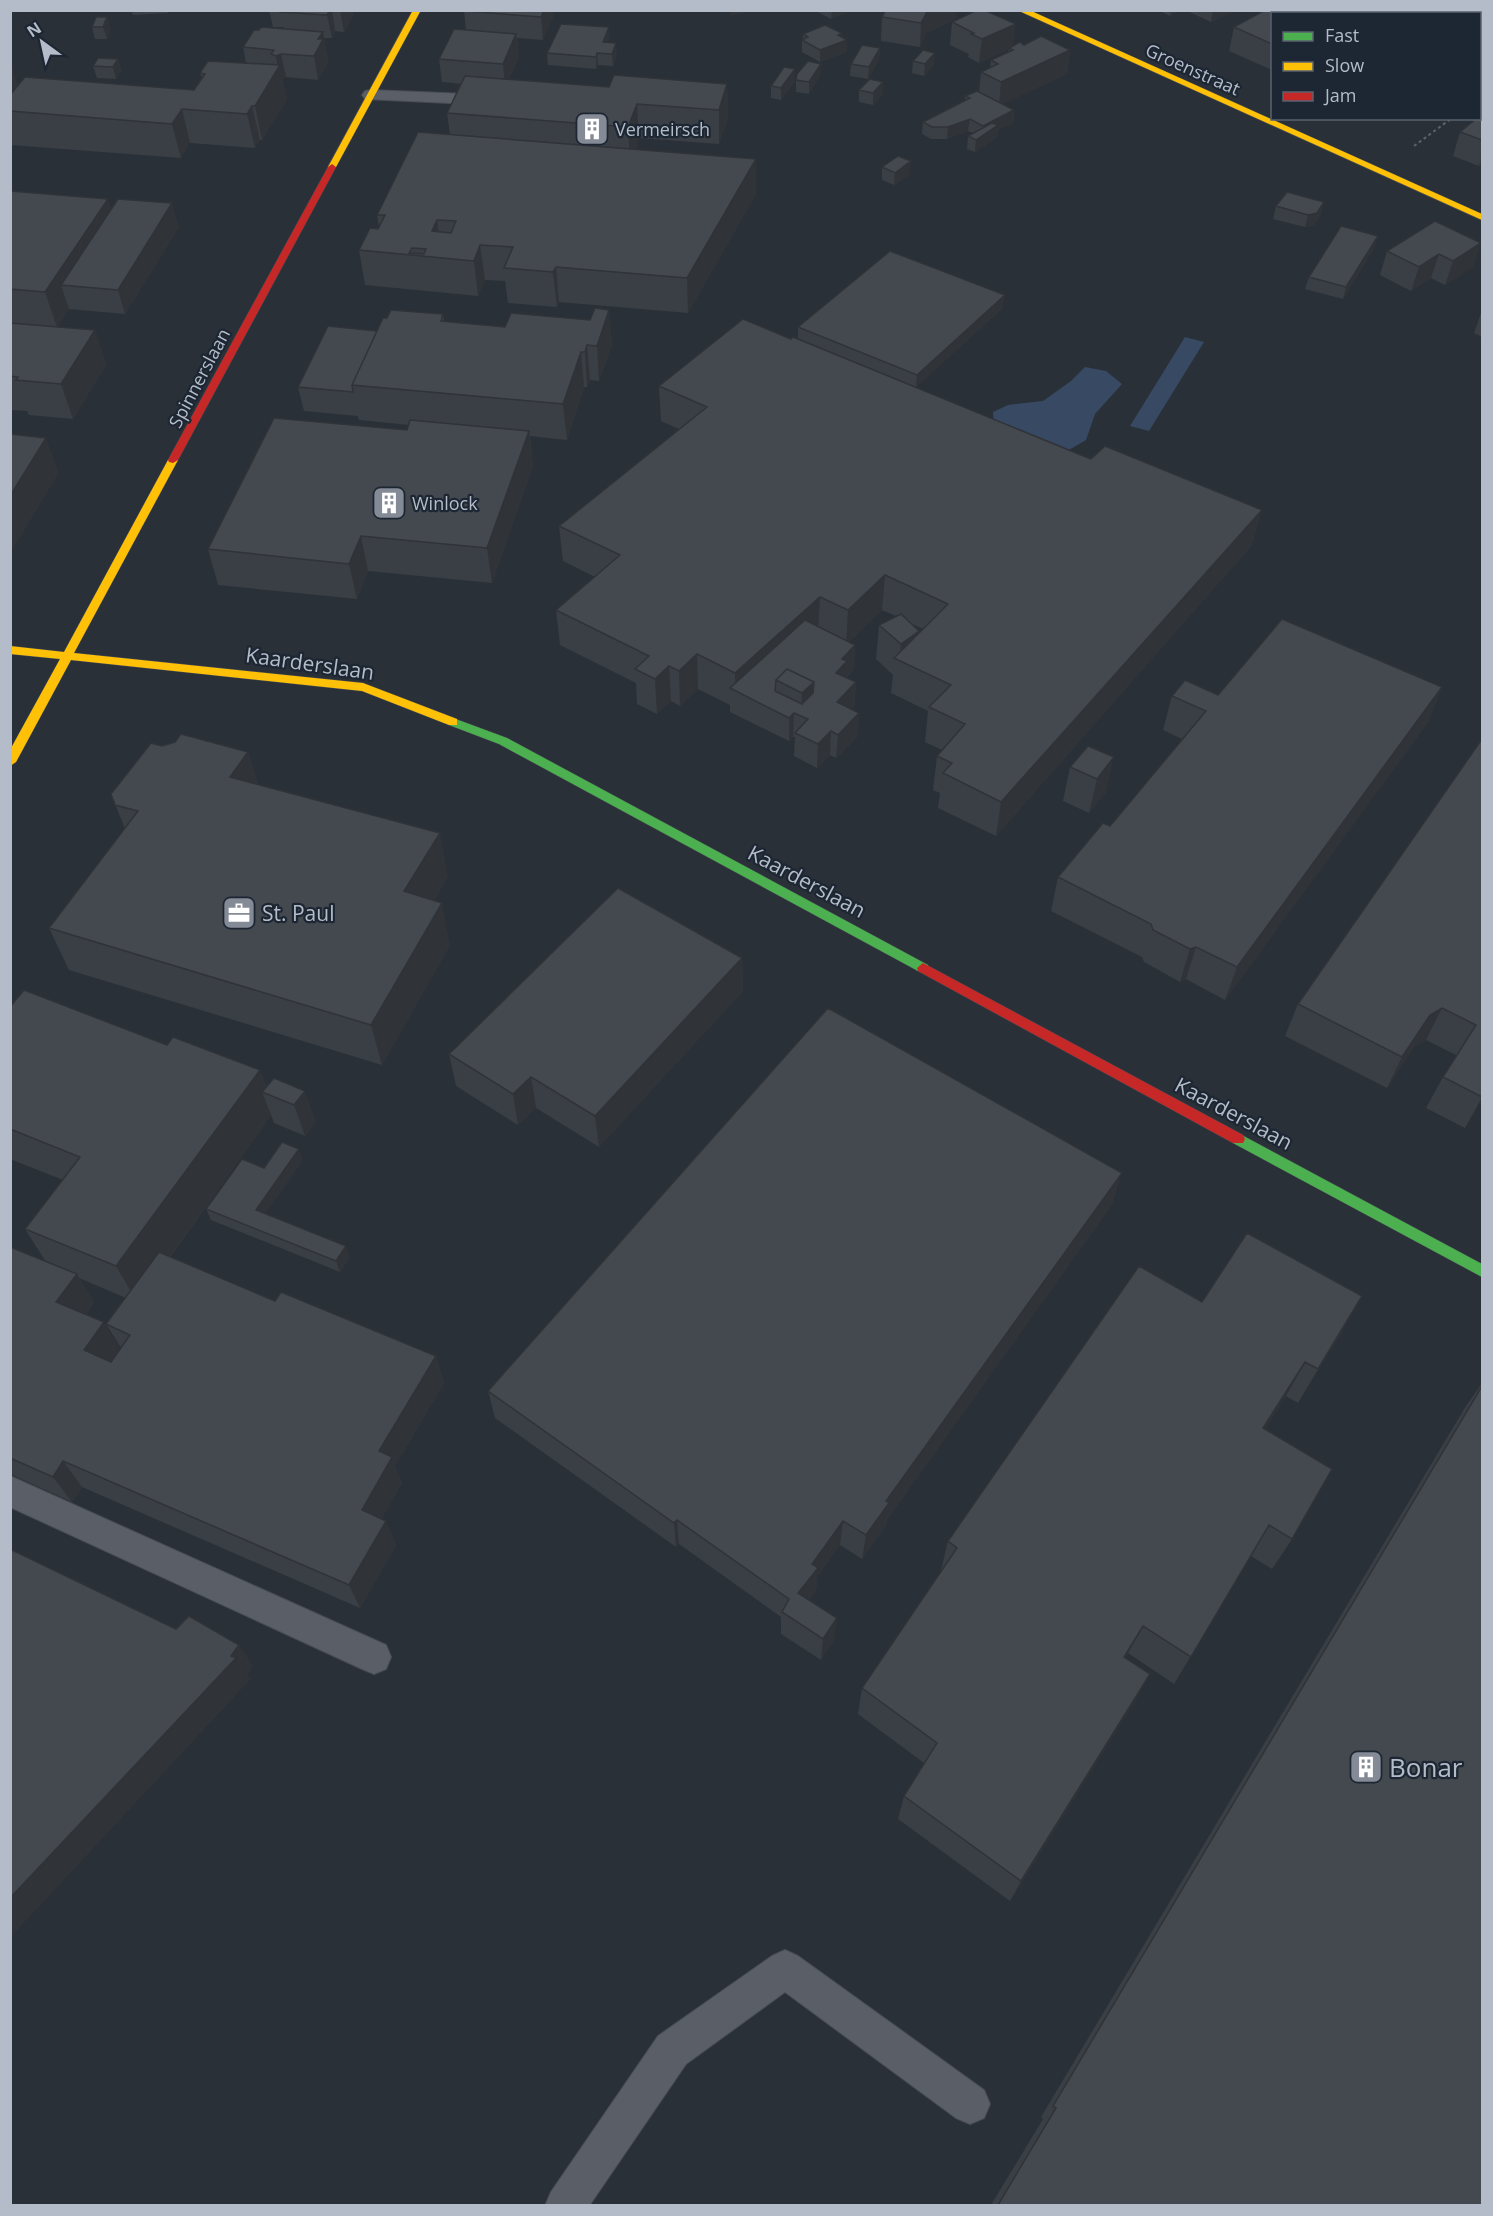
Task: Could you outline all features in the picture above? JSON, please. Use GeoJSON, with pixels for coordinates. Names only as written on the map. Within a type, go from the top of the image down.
{"type":"FeatureCollection","features":[{"type":"Feature","properties":{"kind":"street","name":"Spinnerslaan"},"geometry":{"type":"LineString","coordinates":[[10,762],[69,657],[417,10]]}},
{"type":"Feature","properties":{"kind":"street","name":"Groenstraat"},"geometry":{"type":"LineString","coordinates":[[1021,10],[1482,217]]}},
{"type":"Feature","properties":{"kind":"street","name":"Kaarderslaan"},"geometry":{"type":"LineString","coordinates":[[10,650],[363,687],[503,741],[1482,1271]]}},
{"type":"Feature","properties":{"kind":"lane"},"geometry":{"type":"LineString","coordinates":[[371,95],[512,101]]}},
{"type":"Feature","properties":{"kind":"lane"},"geometry":{"type":"LineString","coordinates":[[10,1491],[374,1657]]}},
{"type":"Feature","properties":{"kind":"lane"},"geometry":{"type":"LineString","coordinates":[[565,2205],[672,2050],[785,1969],[970,2104]]}},
{"type":"Feature","properties":{"kind":"water"},"geometry":{"type":"Polygon","coordinates":[[[1185,337],[1204,342],[1149,431],[1130,426],[1185,337]]]}},
{"type":"Feature","properties":{"kind":"water"},"geometry":{"type":"Polygon","coordinates":[[[1085,367],[1106,371],[1122,384],[1095,414],[1086,440],[1067,451],[994,430],[993,412],[1008,405],[1043,401],[1071,381],[1085,367]]]}},
{"type":"Feature","properties":{"kind":"building"},"geometry":{"type":"Polygon","coordinates":[[[281,10],[330,10],[327,15],[280,12],[281,10]]]}},
{"type":"Feature","properties":{"kind":"building"},"geometry":{"type":"Polygon","coordinates":[[[465,10],[544,10],[541,17],[465,10]]]}},
{"type":"Feature","properties":{"kind":"building"},"geometry":{"type":"Polygon","coordinates":[[[886,10],[928,10],[921,23],[882,17],[886,10]]]}},
{"type":"Feature","properties":{"kind":"building"},"geometry":{"type":"Polygon","coordinates":[[[977,10],[984,10],[1016,24],[982,39],[952,22],[977,10]]]}},
{"type":"Feature","properties":{"kind":"building"},"geometry":{"type":"Polygon","coordinates":[[[1265,10],[1287,12],[1271,12],[1271,44],[1234,27],[1265,10]]]}},
{"type":"Feature","properties":{"kind":"building"},"geometry":{"type":"Polygon","coordinates":[[[1370,10],[1392,10],[1389,12],[1366,12],[1370,10]]]}},
{"type":"Feature","properties":{"kind":"building"},"geometry":{"type":"Polygon","coordinates":[[[1412,10],[1450,10],[1454,12],[1410,12],[1412,10]]]}},
{"type":"Feature","properties":{"kind":"building"},"geometry":{"type":"Polygon","coordinates":[[[96,17],[107,17],[103,27],[92,27],[96,17]]]}},
{"type":"Feature","properties":{"kind":"building"},"geometry":{"type":"Polygon","coordinates":[[[561,24],[609,27],[603,42],[616,43],[612,54],[597,53],[596,57],[547,53],[561,24]]]}},
{"type":"Feature","properties":{"kind":"building"},"geometry":{"type":"Polygon","coordinates":[[[825,25],[842,33],[838,35],[847,40],[820,50],[802,40],[808,37],[803,34],[825,25]]]}},
{"type":"Feature","properties":{"kind":"building"},"geometry":{"type":"Polygon","coordinates":[[[261,27],[323,32],[318,39],[323,39],[314,56],[281,54],[276,56],[271,54],[274,50],[243,47],[254,30],[259,30],[261,27]]]}},
{"type":"Feature","properties":{"kind":"building"},"geometry":{"type":"Polygon","coordinates":[[[454,29],[516,34],[503,64],[439,59],[454,29]]]}},
{"type":"Feature","properties":{"kind":"building"},"geometry":{"type":"Polygon","coordinates":[[[1041,36],[1070,50],[1001,82],[981,72],[998,64],[991,60],[1013,50],[1009,48],[1020,42],[1024,45],[1041,36]]]}},
{"type":"Feature","properties":{"kind":"building"},"geometry":{"type":"Polygon","coordinates":[[[862,45],[880,48],[869,67],[851,64],[862,45]]]}},
{"type":"Feature","properties":{"kind":"building"},"geometry":{"type":"Polygon","coordinates":[[[923,50],[935,53],[925,64],[913,61],[923,50]]]}},
{"type":"Feature","properties":{"kind":"building"},"geometry":{"type":"Polygon","coordinates":[[[98,58],[118,59],[113,67],[93,66],[98,58]]]}},
{"type":"Feature","properties":{"kind":"building"},"geometry":{"type":"Polygon","coordinates":[[[208,61],[280,65],[255,106],[252,106],[247,114],[182,109],[172,124],[10,111],[10,95],[25,77],[194,90],[205,74],[200,73],[208,61]]]}},
{"type":"Feature","properties":{"kind":"building"},"geometry":{"type":"Polygon","coordinates":[[[808,61],[821,64],[809,82],[796,80],[797,74],[808,61]]]}},
{"type":"Feature","properties":{"kind":"building"},"geometry":{"type":"Polygon","coordinates":[[[784,67],[795,69],[781,88],[771,86],[784,67]]]}},
{"type":"Feature","properties":{"kind":"building"},"geometry":{"type":"Polygon","coordinates":[[[614,75],[727,84],[719,110],[637,104],[628,127],[447,113],[465,76],[609,87],[614,75]]]}},
{"type":"Feature","properties":{"kind":"building"},"geometry":{"type":"Polygon","coordinates":[[[870,79],[883,82],[873,93],[859,90],[870,79]]]}},
{"type":"Feature","properties":{"kind":"building"},"geometry":{"type":"Polygon","coordinates":[[[977,91],[1014,110],[983,126],[970,119],[948,127],[932,127],[923,122],[970,98],[965,96],[977,91]]]}},
{"type":"Feature","properties":{"kind":"building"},"geometry":{"type":"Polygon","coordinates":[[[1481,115],[1482,140],[1460,132],[1475,120],[1481,120],[1481,115]]]}},
{"type":"Feature","properties":{"kind":"building"},"geometry":{"type":"Polygon","coordinates":[[[992,123],[998,125],[976,140],[968,136],[992,123]]]}},
{"type":"Feature","properties":{"kind":"building"},"geometry":{"type":"Polygon","coordinates":[[[418,132],[756,159],[687,278],[556,267],[553,272],[504,268],[513,247],[480,245],[474,261],[359,250],[370,228],[378,229],[385,215],[377,215],[418,132]],[[437,220],[432,231],[451,233],[456,221],[437,220]],[[412,248],[409,253],[424,254],[426,249],[412,248]]]}},
{"type":"Feature","properties":{"kind":"building"},"geometry":{"type":"Polygon","coordinates":[[[898,156],[911,161],[895,173],[882,167],[898,156]]]}},
{"type":"Feature","properties":{"kind":"building"},"geometry":{"type":"Polygon","coordinates":[[[10,191],[108,199],[45,292],[10,289],[10,191]]]}},
{"type":"Feature","properties":{"kind":"building"},"geometry":{"type":"Polygon","coordinates":[[[1287,192],[1324,202],[1317,213],[1308,215],[1276,206],[1287,192]]]}},
{"type":"Feature","properties":{"kind":"building"},"geometry":{"type":"Polygon","coordinates":[[[118,199],[172,203],[118,290],[61,285],[118,199]]]}},
{"type":"Feature","properties":{"kind":"building"},"geometry":{"type":"Polygon","coordinates":[[[1435,221],[1481,243],[1453,261],[1439,254],[1419,267],[1387,251],[1435,221]]]}},
{"type":"Feature","properties":{"kind":"building"},"geometry":{"type":"Polygon","coordinates":[[[1341,226],[1378,236],[1346,287],[1309,277],[1341,226]]]}},
{"type":"Feature","properties":{"kind":"building"},"geometry":{"type":"Polygon","coordinates":[[[890,251],[1005,295],[917,375],[798,327],[890,251]]]}},
{"type":"Feature","properties":{"kind":"building"},"geometry":{"type":"Polygon","coordinates":[[[595,308],[609,310],[597,346],[587,345],[585,352],[581,352],[563,404],[352,385],[383,318],[387,318],[391,310],[443,314],[441,321],[505,327],[511,313],[590,320],[595,308]]]}},
{"type":"Feature","properties":{"kind":"building"},"geometry":{"type":"Polygon","coordinates":[[[743,319],[791,339],[793,337],[1091,459],[1105,446],[1262,510],[1001,802],[943,773],[952,763],[937,756],[965,724],[929,707],[951,685],[894,658],[948,604],[885,575],[848,610],[820,597],[735,673],[697,654],[679,671],[669,666],[655,679],[635,669],[649,656],[556,610],[620,555],[559,526],[707,407],[659,386],[743,319]]]}},
{"type":"Feature","properties":{"kind":"building"},"geometry":{"type":"Polygon","coordinates":[[[10,323],[95,330],[61,384],[16,380],[18,377],[10,376],[10,323]]]}},
{"type":"Feature","properties":{"kind":"building"},"geometry":{"type":"Polygon","coordinates":[[[328,326],[377,331],[352,385],[353,392],[298,387],[328,326]]]}},
{"type":"Feature","properties":{"kind":"building","name":"Winlock"},"geometry":{"type":"Polygon","coordinates":[[[274,418],[407,430],[410,420],[529,431],[487,548],[361,536],[349,564],[208,549],[274,418]]]}},
{"type":"Feature","properties":{"kind":"building"},"geometry":{"type":"Polygon","coordinates":[[[10,434],[46,438],[10,496],[10,434]]]}},
{"type":"Feature","properties":{"kind":"building"},"geometry":{"type":"Polygon","coordinates":[[[901,614],[919,631],[901,644],[879,625],[901,614]]]}},
{"type":"Feature","properties":{"kind":"building"},"geometry":{"type":"Polygon","coordinates":[[[1282,619],[1442,687],[1237,967],[1196,947],[1190,949],[1153,930],[1151,924],[1058,877],[1103,823],[1110,826],[1206,711],[1172,696],[1185,680],[1218,695],[1282,619]]]}},
{"type":"Feature","properties":{"kind":"building"},"geometry":{"type":"Polygon","coordinates":[[[805,620],[855,645],[842,659],[847,661],[836,673],[856,682],[837,702],[859,713],[838,735],[831,731],[818,744],[795,733],[808,719],[794,713],[789,718],[730,688],[805,620]],[[787,669],[776,680],[775,691],[802,704],[813,693],[814,682],[787,669]]]}},
{"type":"Feature","properties":{"kind":"building"},"geometry":{"type":"Polygon","coordinates":[[[787,669],[814,682],[802,693],[776,680],[787,669]]]}},
{"type":"Feature","properties":{"kind":"building"},"geometry":{"type":"Polygon","coordinates":[[[181,734],[248,752],[230,777],[440,833],[404,891],[442,903],[371,1025],[49,928],[138,811],[115,805],[111,794],[151,743],[162,746],[175,742],[181,734]]]}},
{"type":"Feature","properties":{"kind":"building"},"geometry":{"type":"Polygon","coordinates":[[[1482,739],[1482,1097],[1443,1077],[1476,1025],[1442,1008],[1430,1015],[1402,1057],[1298,1004],[1482,739]]]}},
{"type":"Feature","properties":{"kind":"building"},"geometry":{"type":"Polygon","coordinates":[[[1088,746],[1114,757],[1097,779],[1070,767],[1088,746]]]}},
{"type":"Feature","properties":{"kind":"building"},"geometry":{"type":"Polygon","coordinates":[[[618,888],[742,958],[595,1116],[531,1077],[513,1094],[449,1054],[618,888]]]}},
{"type":"Feature","properties":{"kind":"building"},"geometry":{"type":"Polygon","coordinates":[[[24,990],[167,1045],[173,1037],[260,1070],[116,1266],[25,1229],[80,1157],[10,1129],[10,1007],[24,990]]]}},
{"type":"Feature","properties":{"kind":"building"},"geometry":{"type":"Polygon","coordinates":[[[828,1008],[1122,1173],[886,1501],[889,1503],[866,1535],[843,1521],[812,1564],[818,1568],[798,1593],[837,1618],[823,1639],[782,1612],[789,1599],[677,1520],[674,1523],[488,1391],[828,1008]]]}},
{"type":"Feature","properties":{"kind":"building"},"geometry":{"type":"Polygon","coordinates":[[[274,1078],[305,1091],[294,1105],[262,1092],[274,1078]]]}},
{"type":"Feature","properties":{"kind":"building"},"geometry":{"type":"Polygon","coordinates":[[[282,1142],[299,1149],[256,1210],[346,1246],[336,1261],[206,1209],[242,1159],[264,1168],[282,1142]]]}},
{"type":"Feature","properties":{"kind":"building"},"geometry":{"type":"Polygon","coordinates":[[[1247,1233],[1362,1296],[1318,1369],[1305,1362],[1263,1428],[1332,1469],[1292,1539],[1269,1525],[1191,1657],[1143,1626],[1124,1657],[1150,1674],[1021,1881],[904,1796],[937,1743],[862,1688],[957,1548],[948,1541],[1139,1266],[1202,1302],[1247,1233]]]}},
{"type":"Feature","properties":{"kind":"building"},"geometry":{"type":"Polygon","coordinates":[[[10,1247],[77,1274],[56,1302],[104,1322],[84,1350],[111,1362],[130,1335],[106,1324],[159,1252],[275,1301],[281,1292],[436,1356],[379,1451],[392,1457],[362,1510],[386,1521],[349,1585],[63,1461],[53,1477],[10,1458],[10,1247]]]}},
{"type":"Feature","properties":{"kind":"building","name":"Bonar"},"geometry":{"type":"Polygon","coordinates":[[[1482,1386],[1482,2205],[998,2205],[1056,2108],[1053,2106],[1482,1386]]]}},
{"type":"Feature","properties":{"kind":"building"},"geometry":{"type":"Polygon","coordinates":[[[10,1549],[176,1629],[189,1616],[239,1645],[231,1656],[236,1658],[10,1898],[10,1549]]]}},
{"type":"Feature","properties":{"kind":"traffic: fast"},"geometry":{"type":"LineString","coordinates":[[453,722],[503,741],[923,968]]}},
{"type":"Feature","properties":{"kind":"traffic: fast"},"geometry":{"type":"LineString","coordinates":[[1238,1139],[1482,1271]]}},
{"type":"Feature","properties":{"kind":"traffic: slow"},"geometry":{"type":"LineString","coordinates":[[332,167],[417,10]]}},
{"type":"Feature","properties":{"kind":"traffic: slow"},"geometry":{"type":"LineString","coordinates":[[1021,10],[1482,217]]}},
{"type":"Feature","properties":{"kind":"traffic: slow"},"geometry":{"type":"LineString","coordinates":[[10,762],[173,460]]}},
{"type":"Feature","properties":{"kind":"traffic: slow"},"geometry":{"type":"LineString","coordinates":[[10,650],[363,687],[453,722]]}},
{"type":"Feature","properties":{"kind":"traffic: jam"},"geometry":{"type":"LineString","coordinates":[[173,460],[332,167]]}},
{"type":"Feature","properties":{"kind":"traffic: jam"},"geometry":{"type":"LineString","coordinates":[[923,968],[1238,1139]]}},
{"type":"Feature","properties":{"kind":"place","name":"Vermeirsch"},"geometry":{"type":"Point","coordinates":[592,129]}},
{"type":"Feature","properties":{"kind":"place","name":"Winlock"},"geometry":{"type":"Point","coordinates":[389,503]}},
{"type":"Feature","properties":{"kind":"place","name":"St. Paul"},"geometry":{"type":"Point","coordinates":[239,913]}},
{"type":"Feature","properties":{"kind":"place","name":"Bonar"},"geometry":{"type":"Point","coordinates":[1366,1767]}}]}
